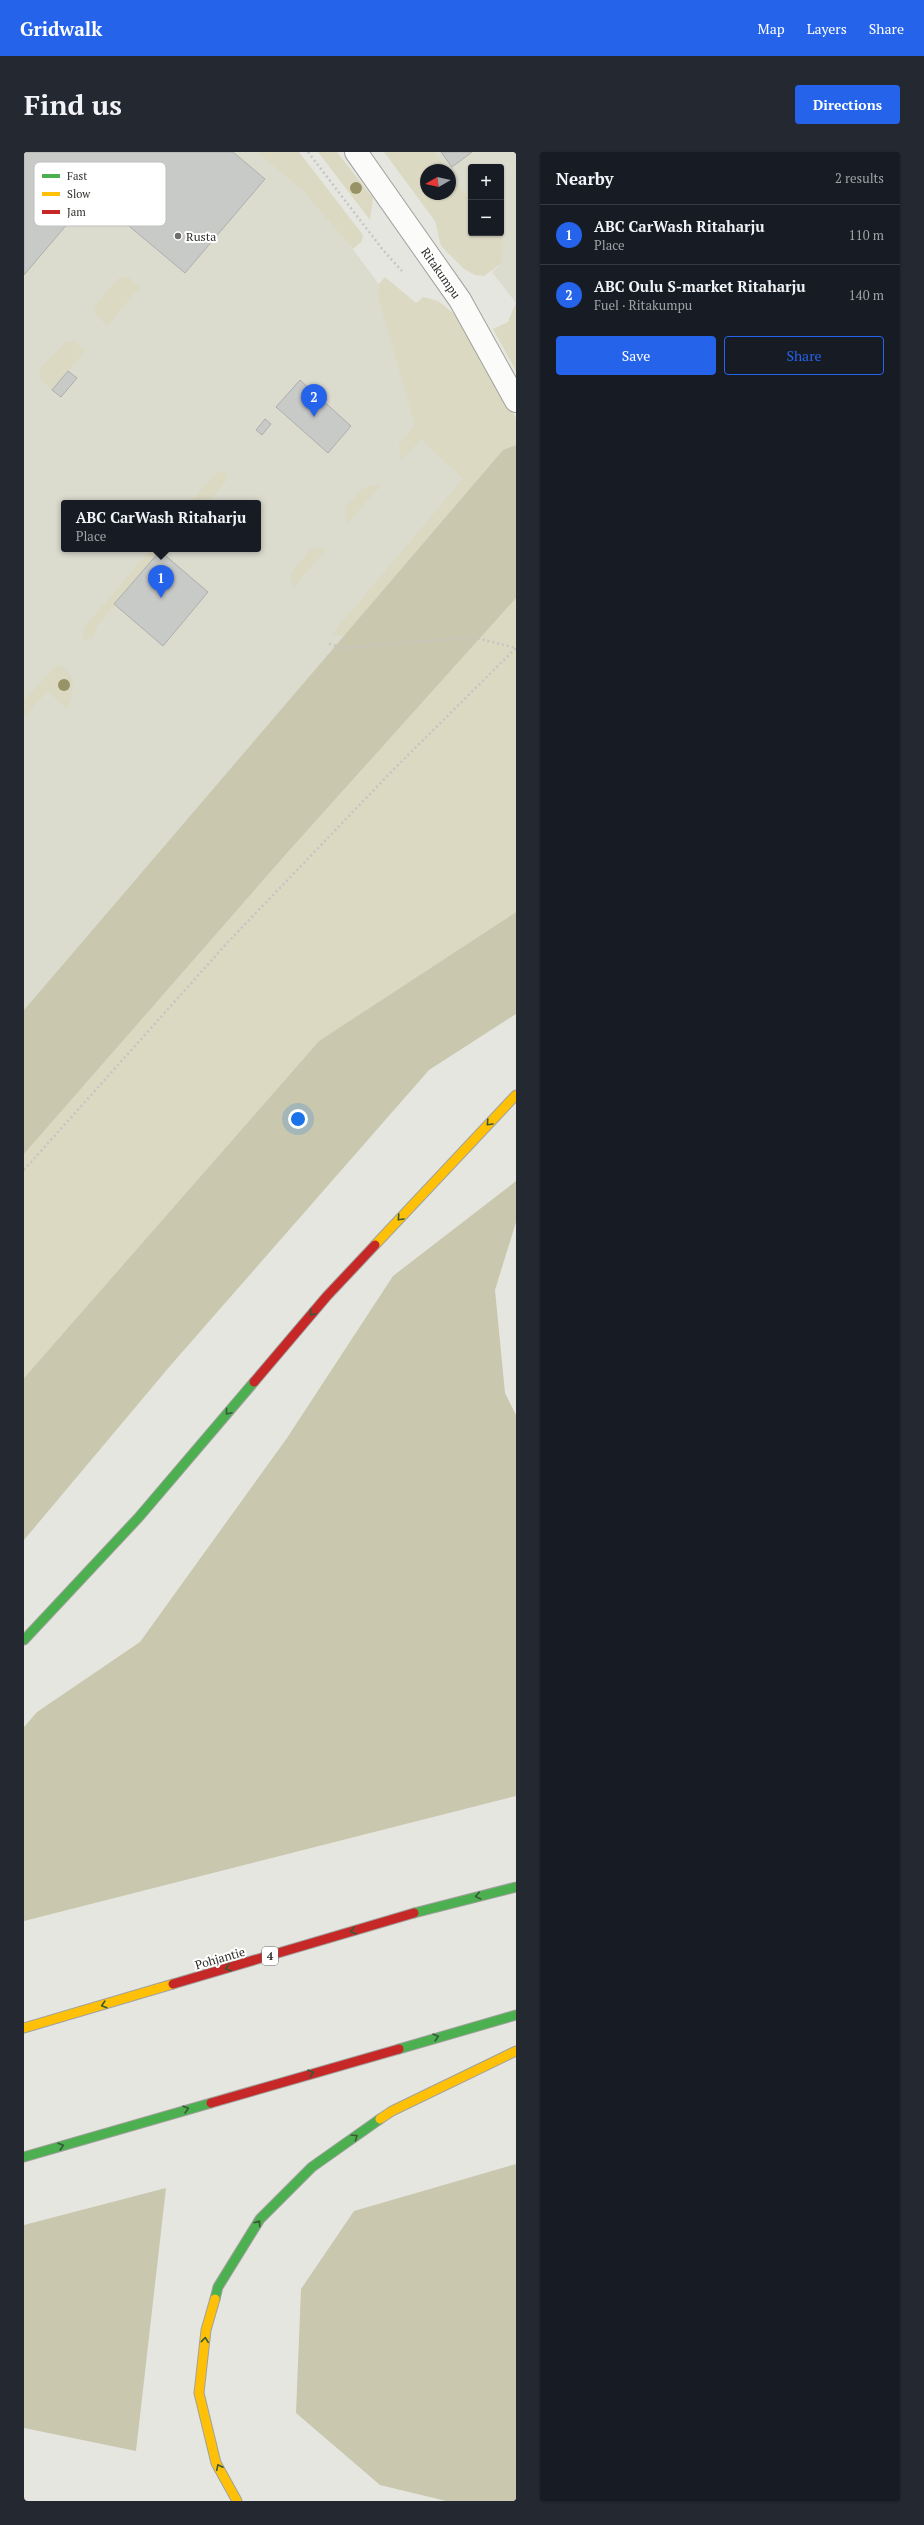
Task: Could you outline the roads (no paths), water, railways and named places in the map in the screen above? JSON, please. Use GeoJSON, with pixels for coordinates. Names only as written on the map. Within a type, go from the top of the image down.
{"type":"FeatureCollection","features":[{"type":"Feature","properties":{"kind":"highway"},"geometry":{"type":"LineString","coordinates":[[24,1640],[139,1517],[326,1296],[516,1095]]}},
{"type":"Feature","properties":{"kind":"highway","name":"Pohjantie"},"geometry":{"type":"LineString","coordinates":[[24,2028],[455,1901],[516,1886]]}},
{"type":"Feature","properties":{"kind":"highway"},"geometry":{"type":"LineString","coordinates":[[24,2156],[516,2015]]}},
{"type":"Feature","properties":{"kind":"highway"},"geometry":{"type":"LineString","coordinates":[[237,2501],[216,2463],[199,2393],[206,2330],[218,2287],[260,2219],[312,2167],[392,2110],[516,2051]]}},
{"type":"Feature","properties":{"kind":"street","name":"Ritakumpu"},"geometry":{"type":"LineString","coordinates":[[356,152],[460,300],[516,401]]}},
{"type":"Feature","properties":{"kind":"place","name":"Rusta"},"geometry":{"type":"Point","coordinates":[178,236]}},
{"type":"Feature","properties":{"kind":"place","name":"ABC Oulu S-market Ritaharju"},"geometry":{"type":"Point","coordinates":[314,417]}},
{"type":"Feature","properties":{"kind":"place","name":"ABC CarWash Ritaharju"},"geometry":{"type":"Point","coordinates":[161,598]}}]}
